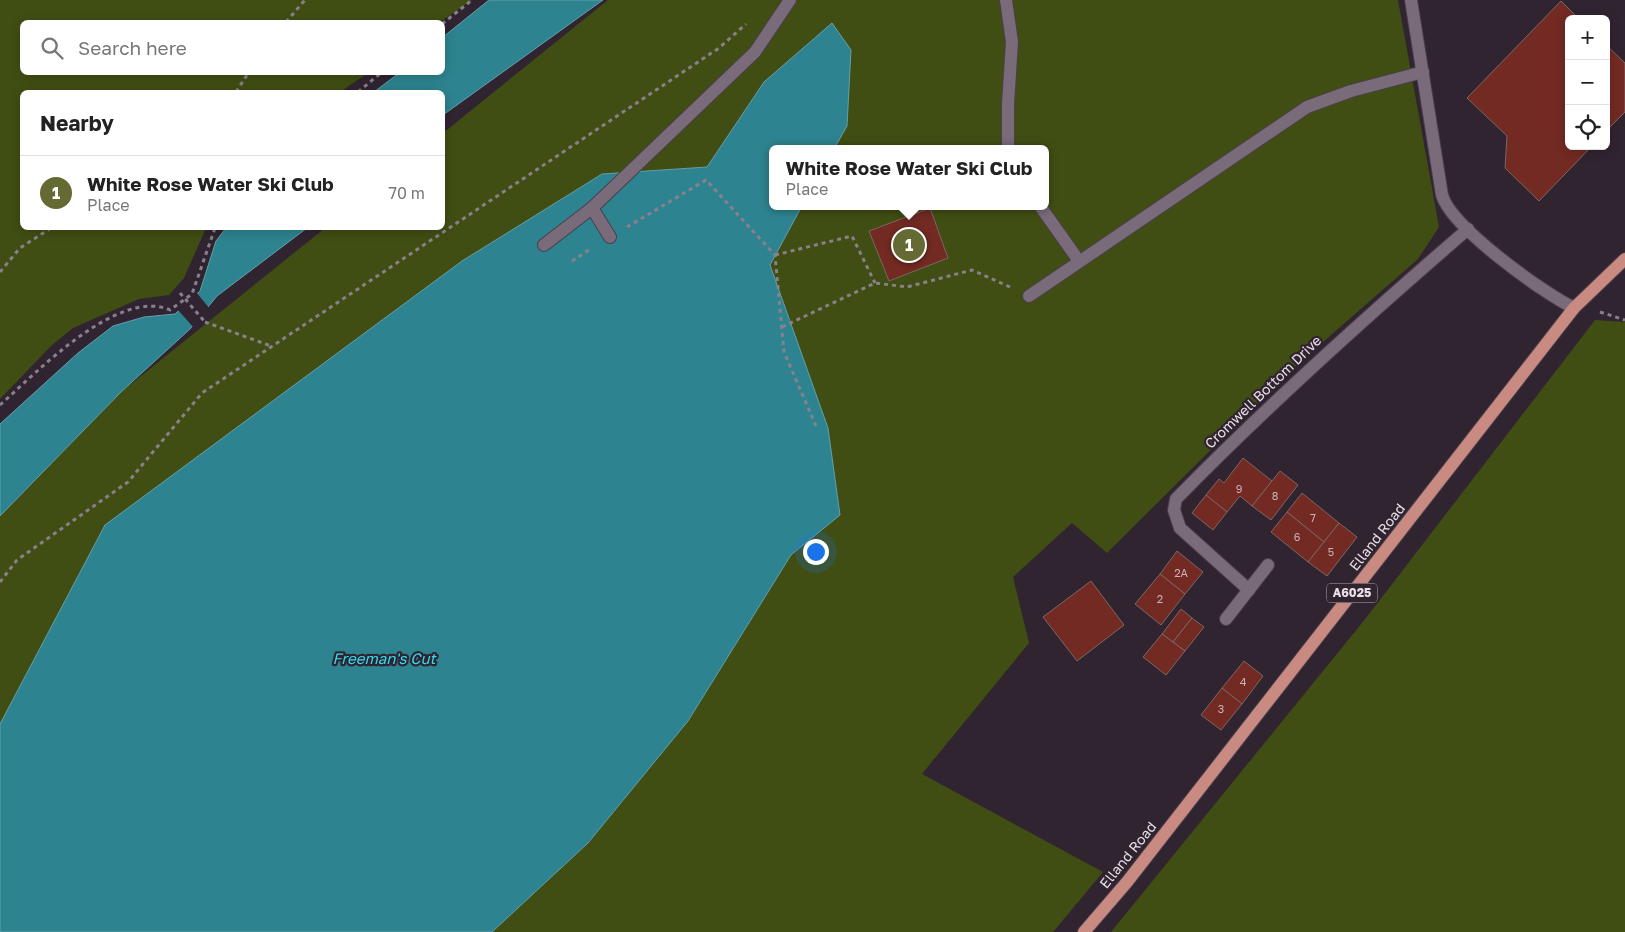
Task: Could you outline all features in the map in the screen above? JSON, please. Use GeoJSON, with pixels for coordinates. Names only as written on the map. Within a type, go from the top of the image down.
{"type":"FeatureCollection","features":[{"type":"Feature","properties":{"kind":"main road","name":"Elland Road"},"geometry":{"type":"LineString","coordinates":[[1084,932],[1139,866],[1574,308],[1625,259]]}},
{"type":"Feature","properties":{"kind":"street"},"geometry":{"type":"LineString","coordinates":[[544,245],[592,208],[755,52],[790,0]]}},
{"type":"Feature","properties":{"kind":"street"},"geometry":{"type":"LineString","coordinates":[[1006,0],[1012,42],[1008,104],[1008,145]]}},
{"type":"Feature","properties":{"kind":"street"},"geometry":{"type":"LineString","coordinates":[[1411,0],[1444,200],[1468,229],[1523,277],[1557,300],[1574,308]]}},
{"type":"Feature","properties":{"kind":"street"},"geometry":{"type":"LineString","coordinates":[[1030,296],[1307,107],[1351,91],[1423,72]]}},
{"type":"Feature","properties":{"kind":"street"},"geometry":{"type":"LineString","coordinates":[[592,208],[610,237]]}},
{"type":"Feature","properties":{"kind":"street"},"geometry":{"type":"LineString","coordinates":[[1043,210],[1079,262]]}},
{"type":"Feature","properties":{"kind":"street","name":"Cromwell Bottom Drive"},"geometry":{"type":"LineString","coordinates":[[1249,590],[1180,528],[1174,510],[1176,499],[1227,446],[1349,332],[1468,229]]}},
{"type":"Feature","properties":{"kind":"street"},"geometry":{"type":"LineString","coordinates":[[1226,619],[1268,565]]}},
{"type":"Feature","properties":{"kind":"path"},"geometry":{"type":"LineString","coordinates":[[288,20],[306,0]]}},
{"type":"Feature","properties":{"kind":"path"},"geometry":{"type":"LineString","coordinates":[[445,22],[472,0]]}},
{"type":"Feature","properties":{"kind":"path"},"geometry":{"type":"LineString","coordinates":[[0,582],[17,560],[128,482],[202,393],[719,48],[753,18]]}},
{"type":"Feature","properties":{"kind":"path"},"geometry":{"type":"LineString","coordinates":[[237,90],[247,75]]}},
{"type":"Feature","properties":{"kind":"path"},"geometry":{"type":"LineString","coordinates":[[360,90],[378,75]]}},
{"type":"Feature","properties":{"kind":"path"},"geometry":{"type":"LineString","coordinates":[[572,261],[706,180],[776,255],[784,352],[816,426]]}},
{"type":"Feature","properties":{"kind":"path"},"geometry":{"type":"LineString","coordinates":[[0,272],[20,248],[48,230]]}},
{"type":"Feature","properties":{"kind":"path"},"geometry":{"type":"LineString","coordinates":[[0,405],[70,342],[120,313],[142,306],[158,305],[170,310],[192,294],[215,230]]}},
{"type":"Feature","properties":{"kind":"path"},"geometry":{"type":"LineString","coordinates":[[776,255],[852,236],[875,283]]}},
{"type":"Feature","properties":{"kind":"path"},"geometry":{"type":"LineString","coordinates":[[782,327],[875,283],[907,287],[972,270],[1030,296]]}},
{"type":"Feature","properties":{"kind":"path"},"geometry":{"type":"LineString","coordinates":[[180,293],[205,322],[271,346]]}},
{"type":"Feature","properties":{"kind":"green space"},"geometry":{"type":"Polygon","coordinates":[[[0,0],[472,0],[443,20],[20,20],[20,75],[365,75],[343,90],[20,90],[20,230],[205,230],[184,278],[169,295],[139,299],[73,328],[52,345],[0,399],[0,0]]]}},
{"type":"Feature","properties":{"kind":"green space"},"geometry":{"type":"Polygon","coordinates":[[[608,0],[1398,0],[1439,227],[1418,259],[1291,370],[1107,553],[1072,523],[1013,577],[1029,643],[922,774],[1103,872],[1053,932],[492,932],[588,843],[688,721],[791,555],[840,514],[828,428],[770,265],[800,210],[1049,210],[1049,145],[836,145],[847,126],[764,82],[707,167],[602,174],[462,261],[106,525],[0,724],[0,516],[121,392],[323,230],[445,230],[445,131],[608,0]]]}},
{"type":"Feature","properties":{"kind":"green space"},"geometry":{"type":"Polygon","coordinates":[[[1595,320],[1625,322],[1625,932],[1111,932],[1366,618],[1595,320]]]}},
{"type":"Feature","properties":{"kind":"water"},"geometry":{"type":"Polygon","coordinates":[[[489,0],[603,0],[445,114],[445,90],[377,90],[396,75],[445,75],[445,35],[489,0]]]}},
{"type":"Feature","properties":{"kind":"water","name":"Freeman's Cut"},"geometry":{"type":"Polygon","coordinates":[[[832,23],[851,50],[847,126],[836,145],[769,145],[769,210],[800,210],[770,265],[828,428],[840,515],[791,555],[688,721],[588,843],[492,932],[0,932],[0,724],[105,525],[462,261],[602,174],[707,167],[764,82],[832,23]]]}},
{"type":"Feature","properties":{"kind":"water"},"geometry":{"type":"Polygon","coordinates":[[[224,230],[304,230],[217,296],[190,329],[121,392],[0,516],[0,424],[78,353],[113,326],[144,317],[175,314],[200,291],[216,241],[224,230]]]}},
{"type":"Feature","properties":{"kind":"pier"},"geometry":{"type":"Polygon","coordinates":[[[196,292],[210,309],[194,328],[177,309],[196,292]]]}},
{"type":"Feature","properties":{"kind":"building"},"geometry":{"type":"Polygon","coordinates":[[[1561,1],[1575,15],[1565,15],[1565,150],[1588,150],[1539,201],[1505,168],[1507,136],[1467,98],[1561,1]]]}},
{"type":"Feature","properties":{"kind":"building"},"geometry":{"type":"Polygon","coordinates":[[[1610,49],[1625,63],[1625,112],[1610,127],[1610,49]]]}},
{"type":"Feature","properties":{"kind":"building"},"geometry":{"type":"Polygon","coordinates":[[[925,210],[931,210],[948,258],[889,281],[869,231],[925,210]]]}},
{"type":"Feature","properties":{"kind":"building"},"geometry":{"type":"Polygon","coordinates":[[[1243,458],[1272,481],[1252,506],[1240,496],[1227,512],[1206,495],[1219,479],[1224,483],[1243,458]]]}},
{"type":"Feature","properties":{"kind":"building"},"geometry":{"type":"Polygon","coordinates":[[[1280,471],[1298,485],[1271,520],[1252,506],[1280,471]]]}},
{"type":"Feature","properties":{"kind":"building"},"geometry":{"type":"Polygon","coordinates":[[[1302,493],[1339,523],[1324,542],[1287,512],[1302,493]]]}},
{"type":"Feature","properties":{"kind":"building"},"geometry":{"type":"Polygon","coordinates":[[[1206,495],[1227,512],[1213,530],[1192,513],[1206,495]]]}},
{"type":"Feature","properties":{"kind":"building"},"geometry":{"type":"Polygon","coordinates":[[[1287,512],[1324,542],[1308,562],[1271,532],[1287,512]]]}},
{"type":"Feature","properties":{"kind":"building"},"geometry":{"type":"Polygon","coordinates":[[[1339,523],[1357,537],[1327,576],[1308,562],[1339,523]]]}},
{"type":"Feature","properties":{"kind":"building"},"geometry":{"type":"Polygon","coordinates":[[[1177,551],[1203,572],[1185,594],[1160,574],[1177,551]]]}},
{"type":"Feature","properties":{"kind":"building"},"geometry":{"type":"Polygon","coordinates":[[[1160,574],[1185,594],[1161,625],[1135,604],[1160,574]]]}},
{"type":"Feature","properties":{"kind":"building"},"geometry":{"type":"Polygon","coordinates":[[[1091,581],[1124,625],[1077,661],[1043,617],[1091,581]]]}},
{"type":"Feature","properties":{"kind":"building"},"geometry":{"type":"Polygon","coordinates":[[[1181,609],[1192,618],[1173,642],[1162,634],[1181,609]]]}},
{"type":"Feature","properties":{"kind":"building"},"geometry":{"type":"Polygon","coordinates":[[[1192,618],[1204,627],[1185,651],[1173,642],[1192,618]]]}},
{"type":"Feature","properties":{"kind":"building"},"geometry":{"type":"Polygon","coordinates":[[[1162,634],[1185,651],[1166,675],[1143,657],[1162,634]]]}},
{"type":"Feature","properties":{"kind":"building"},"geometry":{"type":"Polygon","coordinates":[[[1244,661],[1263,676],[1242,704],[1222,688],[1244,661]]]}},
{"type":"Feature","properties":{"kind":"building"},"geometry":{"type":"Polygon","coordinates":[[[1222,688],[1242,704],[1221,730],[1201,715],[1222,688]]]}},
{"type":"Feature","properties":{"kind":"place","name":"White Rose Water Ski Club"},"geometry":{"type":"Point","coordinates":[909,245]}}]}
